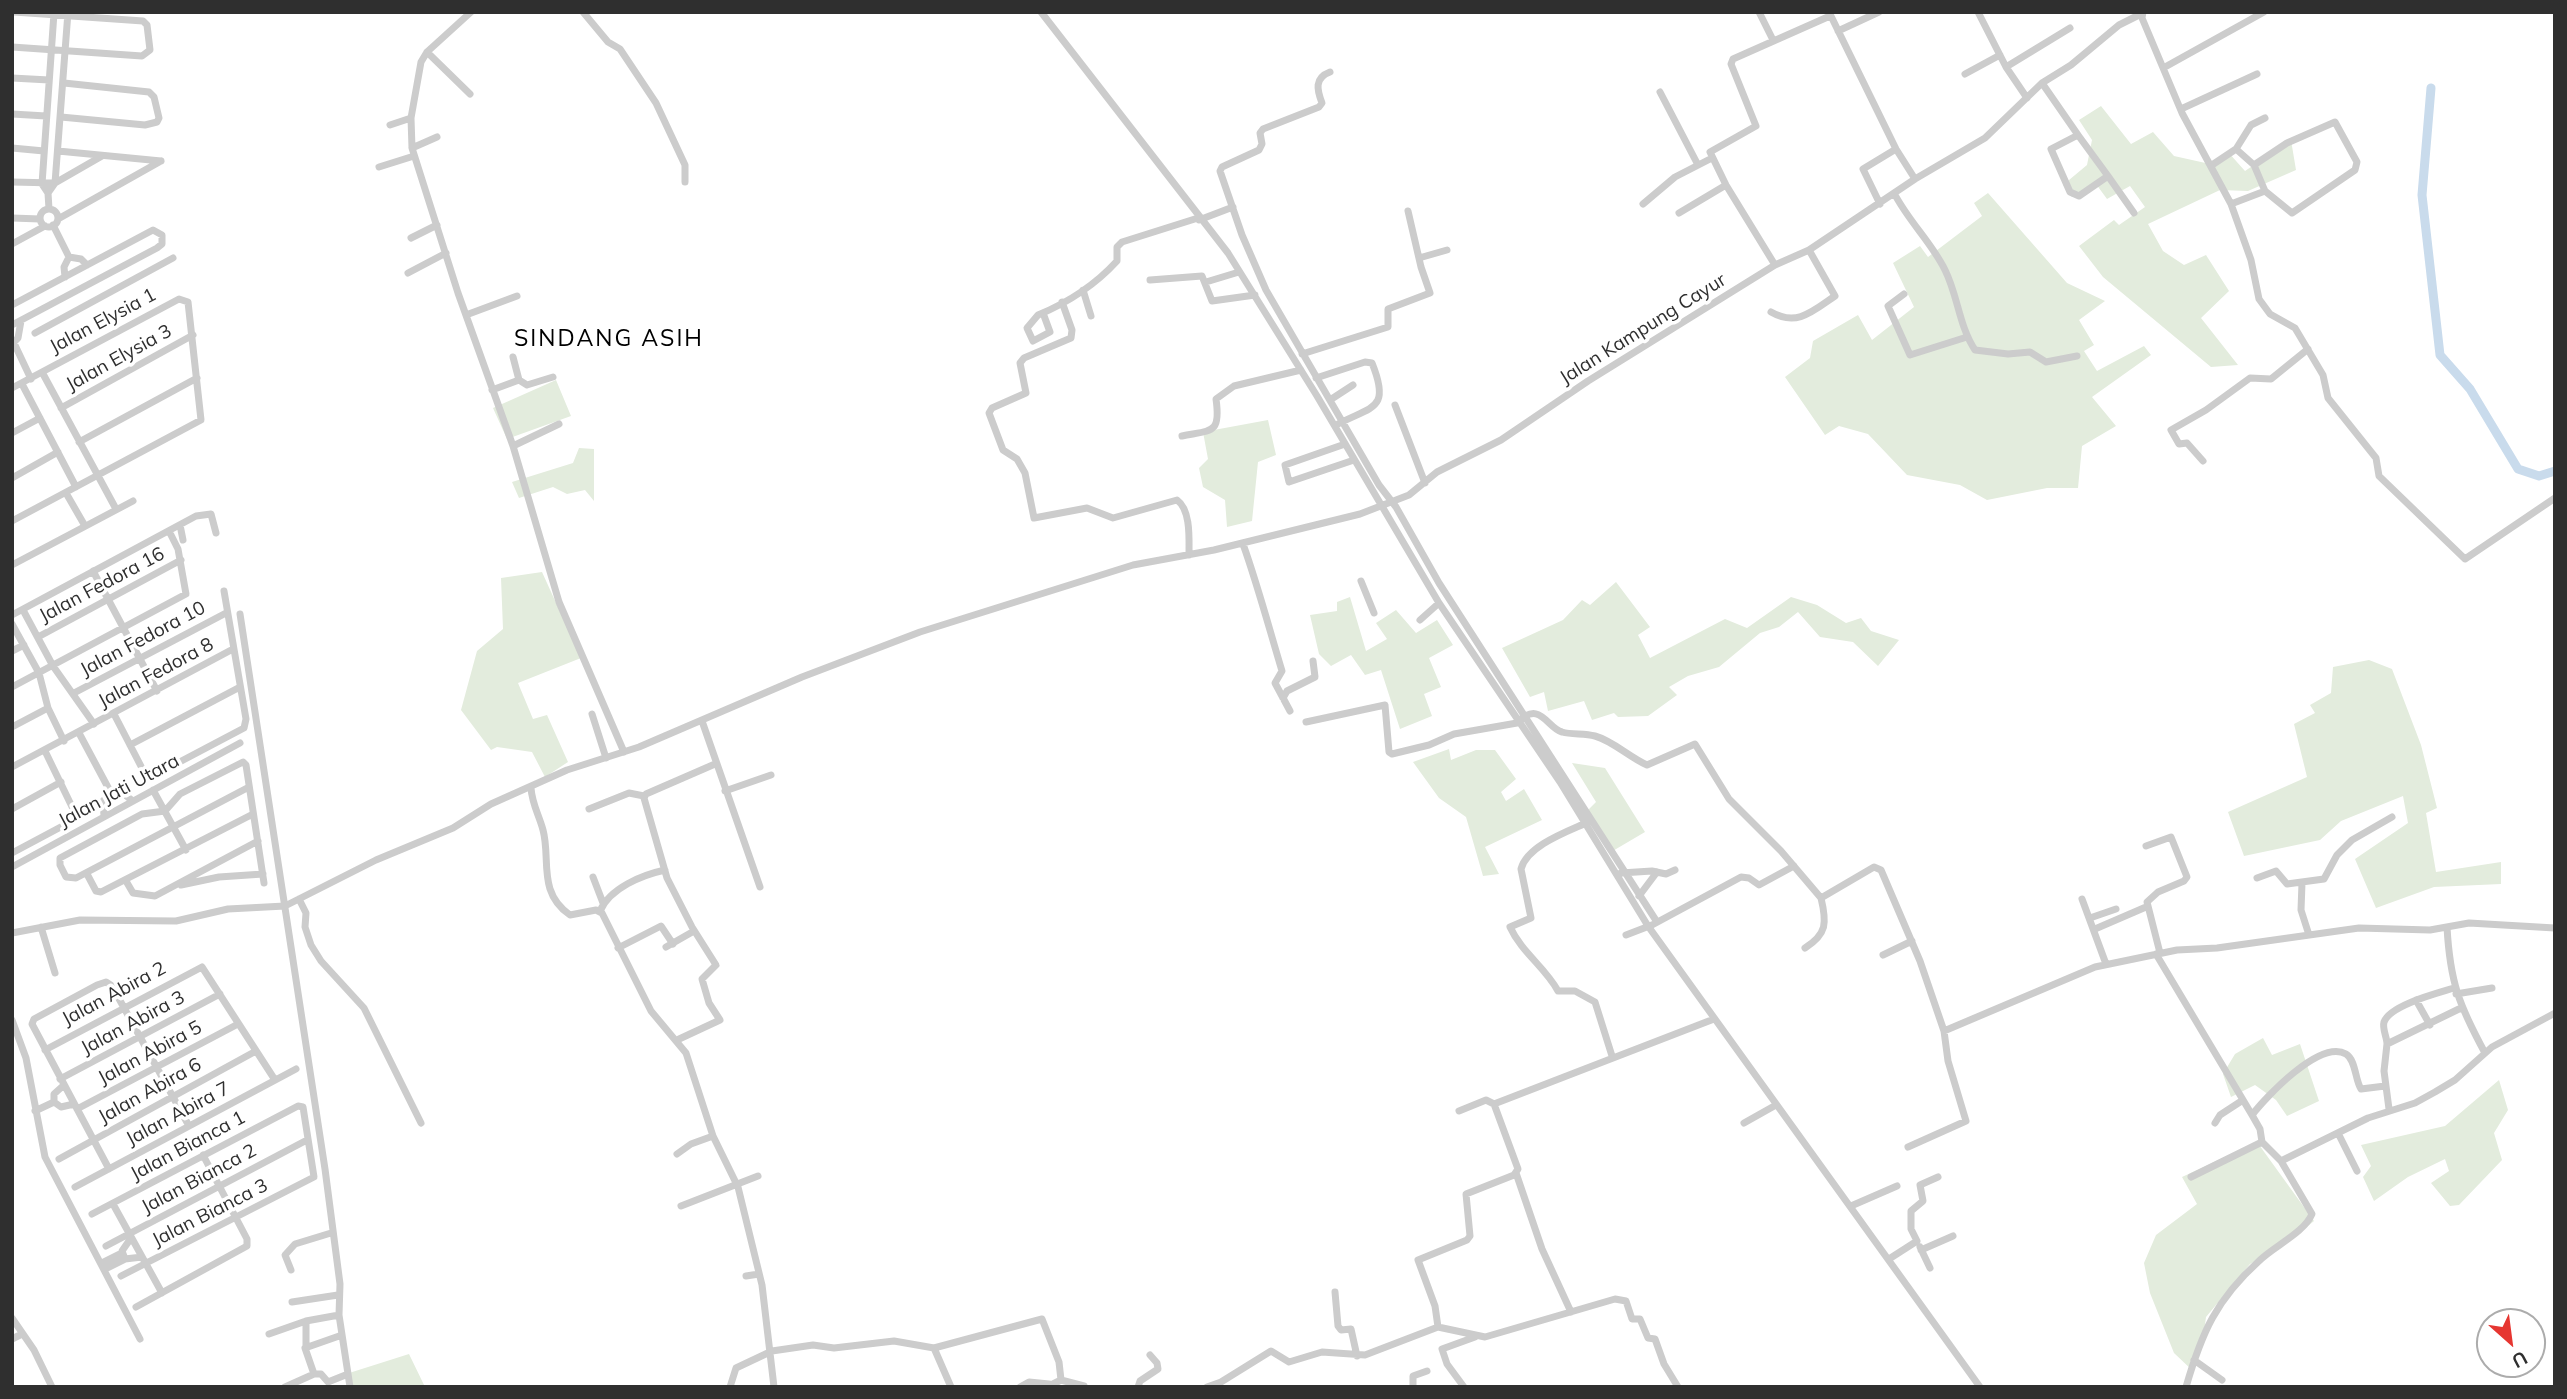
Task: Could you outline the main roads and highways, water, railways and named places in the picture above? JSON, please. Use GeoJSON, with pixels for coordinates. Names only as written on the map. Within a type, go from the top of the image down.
{"type":"FeatureCollection","features":[{"type":"Feature","properties":{"kind":"waterway"},"geometry":{"type":"LineString","coordinates":[[2431,88],[2422,195],[2440,355],[2470,389],[2518,469],[2539,476],[2555,471]]}},
{"type":"Feature","properties":{"kind":"district","name":"SINDANG ASIH"},"geometry":{"type":"Point","coordinates":[609,339]}}]}
